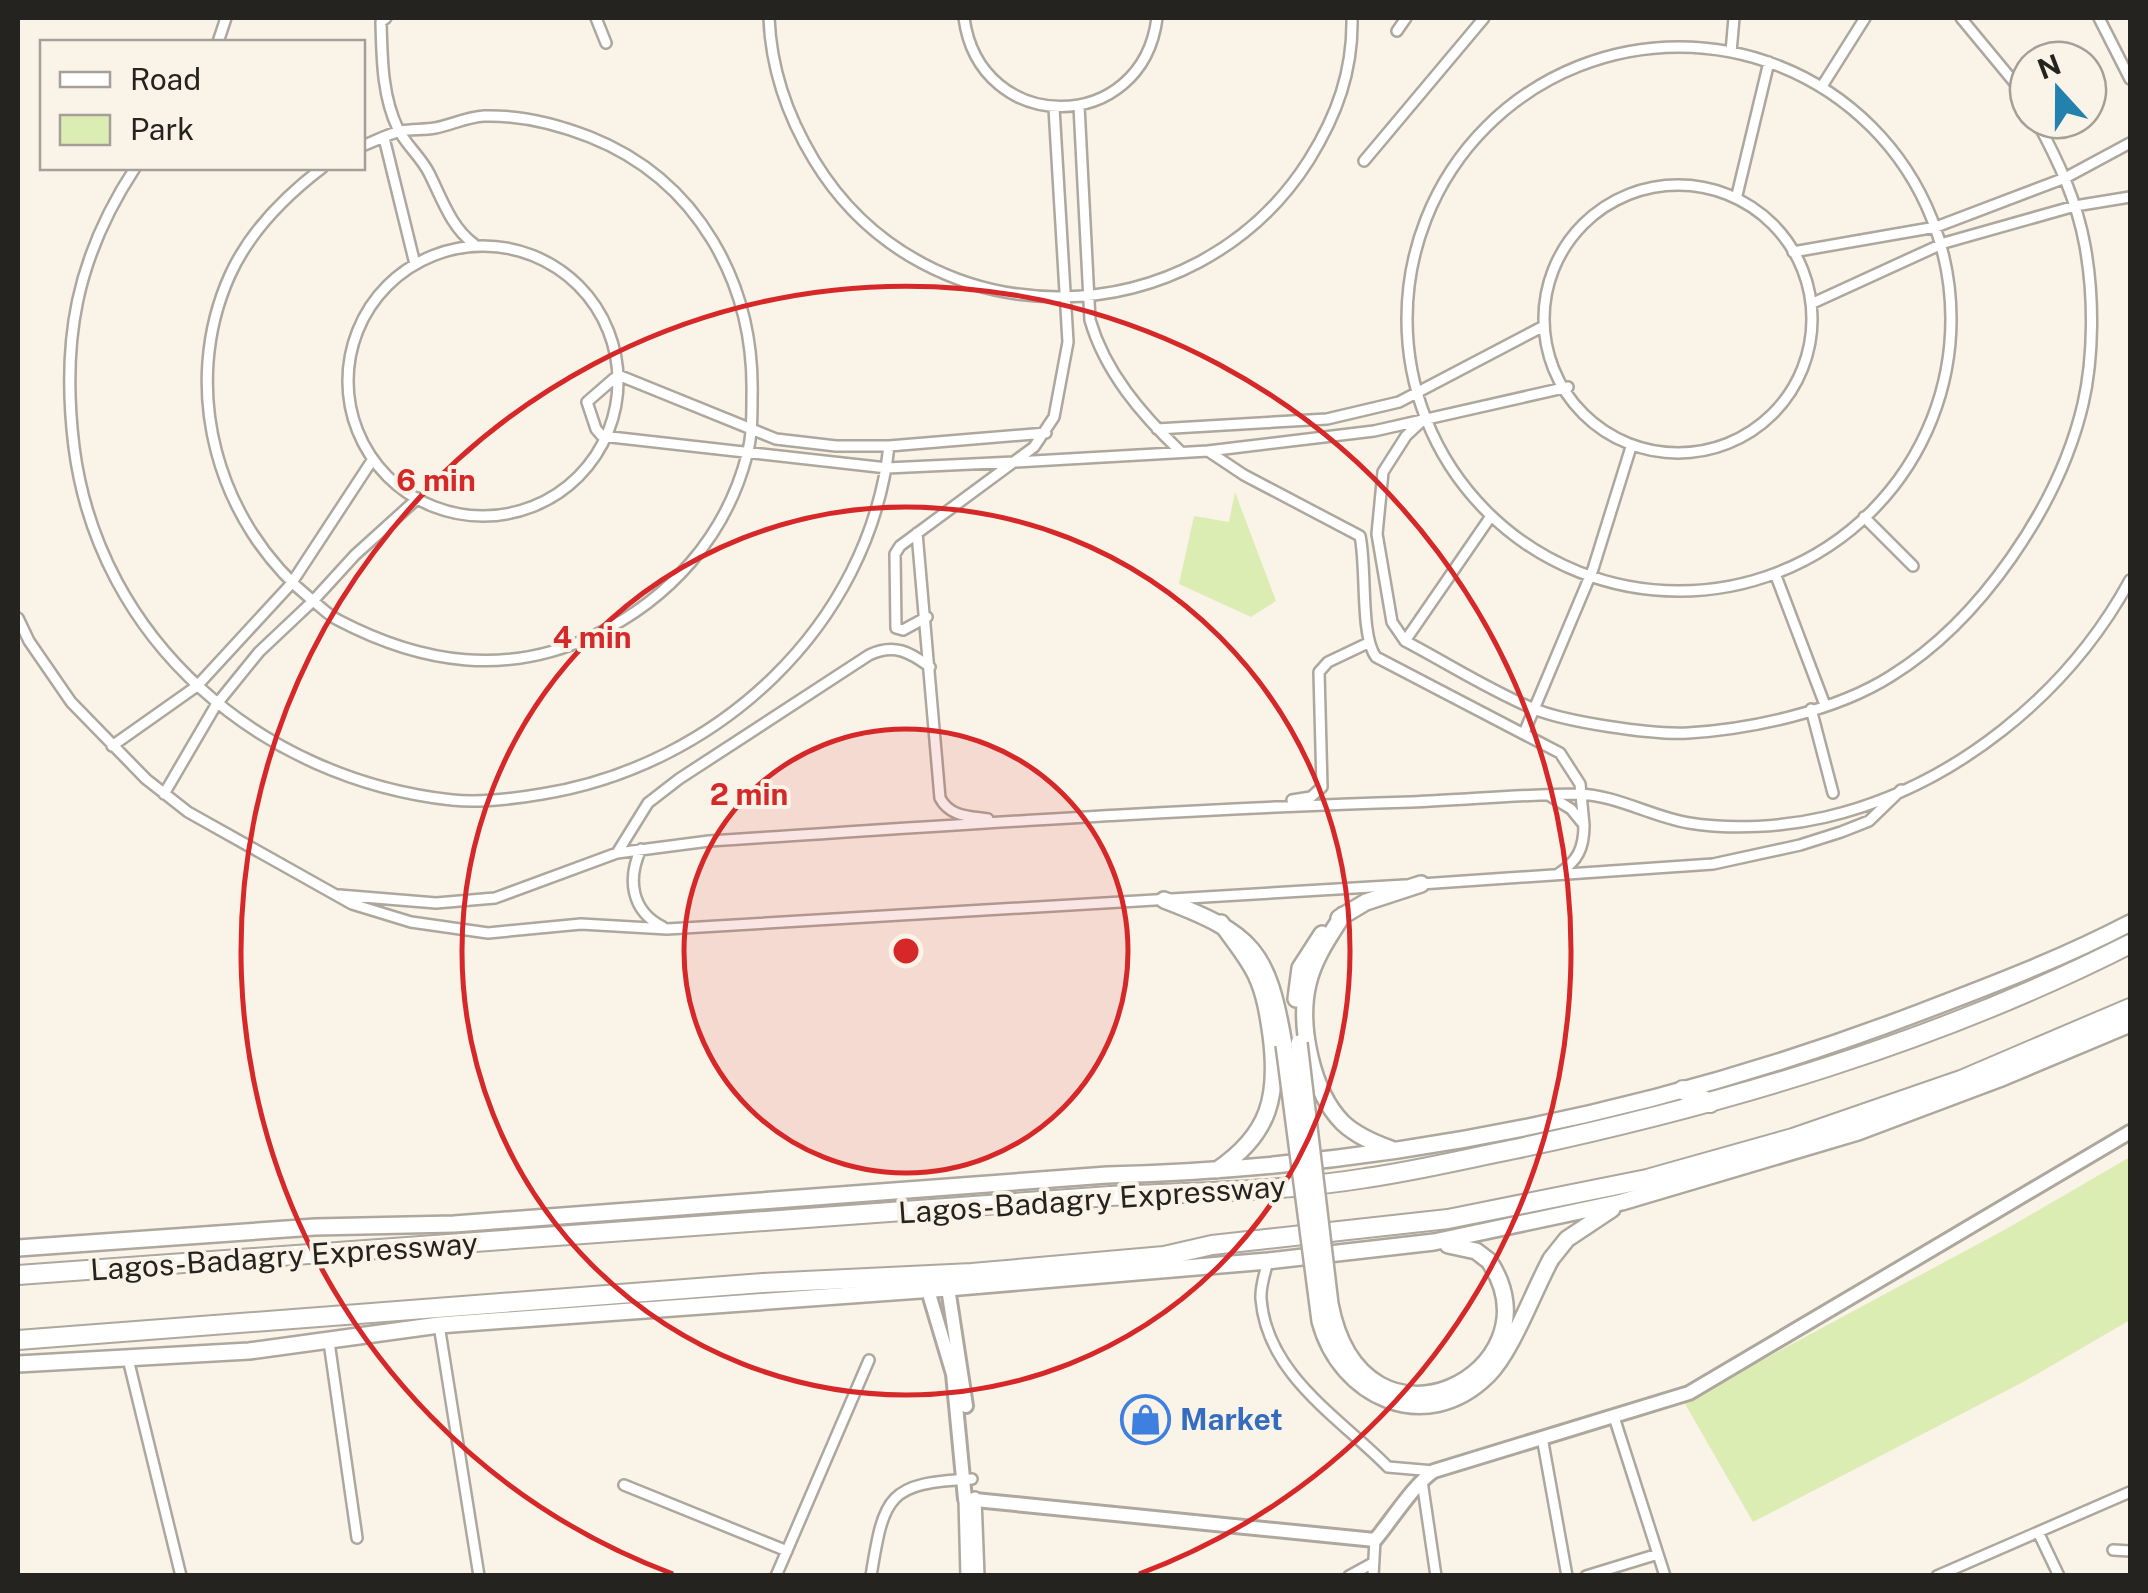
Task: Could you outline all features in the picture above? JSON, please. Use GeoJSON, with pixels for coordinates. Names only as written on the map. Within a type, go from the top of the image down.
{"type":"FeatureCollection","features":[{"type":"Feature","properties":{"kind":"highway","name":"Lagos-Badagry Expressway"},"geometry":{"type":"LineString","coordinates":[[18,1275],[1110,1196],[1268,1189],[1366,1178],[1627,1125],[1710,1103],[1852,1059],[1929,1030],[2024,993],[2130,944]]}},
{"type":"Feature","properties":{"kind":"highway","name":"Lagos-Badagry Expressway"},"geometry":{"type":"LineString","coordinates":[[18,1340],[763,1283],[972,1273],[1164,1256],[1212,1245],[1448,1219],[1647,1178],[1793,1138],[1961,1080],[2130,1008]]}},
{"type":"Feature","properties":{"kind":"highway"},"geometry":{"type":"LineString","coordinates":[[1683,1090],[1710,1103]]}},
{"type":"Feature","properties":{"kind":"main road"},"geometry":{"type":"LineString","coordinates":[[1420,884],[1366,902],[1343,915],[1315,941],[1300,968],[1292,1044],[1320,1320],[1333,1356],[1352,1378],[1381,1398],[1396,1403],[1436,1404],[1465,1392],[1486,1377],[1503,1355],[1550,1260],[1576,1232],[1622,1202]]}},
{"type":"Feature","properties":{"kind":"main road"},"geometry":{"type":"LineString","coordinates":[[1164,900],[1221,923],[1249,945],[1266,970],[1292,1044],[1338,1337],[1350,1361],[1373,1380],[1398,1392],[1434,1393],[1464,1381],[1493,1351],[1504,1321],[1504,1296],[1489,1261],[1476,1251],[1434,1242]]}},
{"type":"Feature","properties":{"kind":"main road"},"geometry":{"type":"LineString","coordinates":[[1343,915],[1321,948],[1307,986],[1306,1023],[1314,1066],[1326,1098],[1344,1124],[1366,1139],[1400,1151]]}},
{"type":"Feature","properties":{"kind":"main road"},"geometry":{"type":"LineString","coordinates":[[1214,1172],[1242,1152],[1260,1128],[1268,1113],[1274,1080],[1267,1007],[1261,986],[1221,923]]}},
{"type":"Feature","properties":{"kind":"main road","name":"Lagos-Badagry Expressway"},"geometry":{"type":"LineString","coordinates":[[18,1248],[315,1227],[454,1224],[1107,1175],[1214,1172],[1400,1151],[1576,1118],[1842,1042],[2019,975],[2130,923]]}},
{"type":"Feature","properties":{"kind":"main road"},"geometry":{"type":"LineString","coordinates":[[18,1364],[329,1342],[439,1325],[948,1288],[1268,1261],[1434,1242],[1622,1202],[1858,1132],[2130,1024]]}},
{"type":"Feature","properties":{"kind":"main road"},"geometry":{"type":"LineString","coordinates":[[927,1287],[953,1374],[970,1499],[1375,1540],[1428,1475],[1689,1393],[2130,1132]]}},
{"type":"Feature","properties":{"kind":"main road"},"geometry":{"type":"LineString","coordinates":[[948,1288],[966,1402],[968,1479]]}},
{"type":"Feature","properties":{"kind":"street"},"geometry":{"type":"LineString","coordinates":[[386,18],[381,22],[382,65],[399,131],[426,167],[458,232],[474,244]]}},
{"type":"Feature","properties":{"kind":"street"},"geometry":{"type":"LineString","coordinates":[[596,18],[606,43]]}},
{"type":"Feature","properties":{"kind":"street"},"geometry":{"type":"LineString","coordinates":[[769,18],[776,70],[795,128],[825,178],[885,242],[927,267],[965,282],[1010,294],[1066,298],[1089,297],[1167,278],[1208,259],[1244,235],[1276,204],[1323,137],[1340,101],[1348,70],[1352,18]]}},
{"type":"Feature","properties":{"kind":"street"},"geometry":{"type":"LineString","coordinates":[[964,18],[972,48],[994,81],[1030,102],[1054,108],[1079,106],[1109,96],[1136,72],[1154,39],[1157,18]]}},
{"type":"Feature","properties":{"kind":"street"},"geometry":{"type":"LineString","coordinates":[[1397,31],[1406,18]]}},
{"type":"Feature","properties":{"kind":"street"},"geometry":{"type":"LineString","coordinates":[[1364,161],[1484,18]]}},
{"type":"Feature","properties":{"kind":"street"},"geometry":{"type":"LineString","coordinates":[[1731,52],[1734,18]]}},
{"type":"Feature","properties":{"kind":"street"},"geometry":{"type":"LineString","coordinates":[[1824,83],[1865,18]]}},
{"type":"Feature","properties":{"kind":"street"},"geometry":{"type":"LineString","coordinates":[[1961,18],[2008,75]]}},
{"type":"Feature","properties":{"kind":"street"},"geometry":{"type":"LineString","coordinates":[[2099,18],[2130,79]]}},
{"type":"Feature","properties":{"kind":"street"},"geometry":{"type":"LineString","coordinates":[[1680,47],[1731,52],[1768,62],[1824,83],[1885,139],[1914,178],[1944,242],[1952,324],[1948,368],[1930,430],[1894,486],[1864,518],[1824,548],[1776,576],[1684,590],[1588,580],[1542,557],[1489,519],[1462,484],[1425,418],[1408,350],[1408,299],[1416,249],[1434,202],[1452,172],[1494,120],[1535,89],[1597,61],[1630,52],[1680,47]]}},
{"type":"Feature","properties":{"kind":"street"},"geometry":{"type":"LineString","coordinates":[[1736,195],[1768,62]]}},
{"type":"Feature","properties":{"kind":"street"},"geometry":{"type":"LineString","coordinates":[[1079,106],[1090,320],[1100,347],[1127,392],[1180,451]]}},
{"type":"Feature","properties":{"kind":"street"},"geometry":{"type":"LineString","coordinates":[[927,617],[903,630],[896,628],[895,554],[917,533],[1014,462],[1046,434],[1054,416],[1066,366],[1066,298],[1054,108]]}},
{"type":"Feature","properties":{"kind":"street"},"geometry":{"type":"LineString","coordinates":[[319,170],[296,188],[255,231],[230,276],[213,330],[206,378],[213,436],[240,518],[292,584],[313,601],[346,624],[390,646],[425,656],[479,661],[560,648],[634,613],[682,574],[719,524],[748,454],[752,346],[730,272],[695,215],[662,182],[609,145],[569,129],[481,116],[435,128],[399,131],[365,145]]}},
{"type":"Feature","properties":{"kind":"street"},"geometry":{"type":"LineString","coordinates":[[384,138],[415,264]]}},
{"type":"Feature","properties":{"kind":"street"},"geometry":{"type":"LineString","coordinates":[[1425,418],[1406,436],[1383,472],[1377,534],[1392,622],[1406,641],[1535,710],[1616,727],[1685,733],[1754,725],[1811,710],[1889,678],[1939,640],[1980,598],[2013,553],[2045,501],[2083,403],[2090,302],[2086,248],[2076,206],[2046,140]]}},
{"type":"Feature","properties":{"kind":"street"},"geometry":{"type":"LineString","coordinates":[[1793,252],[1936,228],[2065,178],[2130,143]]}},
{"type":"Feature","properties":{"kind":"street"},"geometry":{"type":"LineString","coordinates":[[134,170],[99,229],[75,300],[71,423],[84,504],[107,565],[143,624],[196,686],[216,704],[286,748],[330,769],[381,786],[454,800],[516,798],[581,788],[638,768],[706,732],[747,704],[792,662],[825,617],[850,572],[871,520],[887,468],[889,446]]}},
{"type":"Feature","properties":{"kind":"street"},"geometry":{"type":"LineString","coordinates":[[1657,186],[1697,186],[1736,195],[1774,227],[1793,252],[1812,303],[1808,358],[1782,406],[1739,440],[1686,455],[1631,447],[1596,428],[1568,388],[1542,327],[1546,288],[1561,251],[1586,220],[1619,198],[1657,186]]}},
{"type":"Feature","properties":{"kind":"street"},"geometry":{"type":"LineString","coordinates":[[1812,303],[1944,242],[2076,206],[2130,197]]}},
{"type":"Feature","properties":{"kind":"street"},"geometry":{"type":"LineString","coordinates":[[474,244],[510,249],[546,261],[583,288],[608,330],[618,375],[615,407],[606,437],[582,472],[560,492],[533,506],[479,516],[455,514],[396,486],[371,462],[354,429],[348,401],[348,362],[362,322],[377,300],[415,264],[474,244]]}},
{"type":"Feature","properties":{"kind":"street"},"geometry":{"type":"LineString","coordinates":[[1158,430],[1326,418],[1398,402],[1542,327]]}},
{"type":"Feature","properties":{"kind":"street"},"geometry":{"type":"LineString","coordinates":[[618,375],[776,440],[889,446],[1046,434]]}},
{"type":"Feature","properties":{"kind":"street"},"geometry":{"type":"LineString","coordinates":[[618,375],[587,402],[596,430],[606,437],[887,468],[1208,451],[1374,431],[1568,388]]}},
{"type":"Feature","properties":{"kind":"street"},"geometry":{"type":"LineString","coordinates":[[1524,733],[1588,580],[1631,447]]}},
{"type":"Feature","properties":{"kind":"street"},"geometry":{"type":"LineString","coordinates":[[1208,451],[1244,475],[1360,536],[1368,643],[1376,658],[1560,753],[1576,772],[1583,794],[1584,840],[1576,859],[1556,875]]}},
{"type":"Feature","properties":{"kind":"street"},"geometry":{"type":"LineString","coordinates":[[112,746],[196,686],[292,584],[371,462]]}},
{"type":"Feature","properties":{"kind":"street"},"geometry":{"type":"LineString","coordinates":[[164,794],[216,704],[260,652],[354,554],[418,498]]}},
{"type":"Feature","properties":{"kind":"street"},"geometry":{"type":"LineString","coordinates":[[1864,518],[1913,566]]}},
{"type":"Feature","properties":{"kind":"street"},"geometry":{"type":"LineString","coordinates":[[1406,641],[1489,519]]}},
{"type":"Feature","properties":{"kind":"street"},"geometry":{"type":"LineString","coordinates":[[917,533],[940,798],[956,814],[1007,822]]}},
{"type":"Feature","properties":{"kind":"street"},"geometry":{"type":"LineString","coordinates":[[1776,576],[1826,704]]}},
{"type":"Feature","properties":{"kind":"street"},"geometry":{"type":"LineString","coordinates":[[331,894],[436,903],[495,898],[617,852],[641,849],[709,841],[1262,806],[1583,794],[1688,823],[1741,826],[1827,817],[1901,790],[1970,754],[2030,708],[2073,665],[2112,614],[2130,580]]}},
{"type":"Feature","properties":{"kind":"street"},"geometry":{"type":"LineString","coordinates":[[18,618],[50,674],[112,746],[188,812],[331,894],[380,914],[488,933],[581,924],[667,929],[1713,864],[1800,846],[1869,821],[1901,790]]}},
{"type":"Feature","properties":{"kind":"street"},"geometry":{"type":"LineString","coordinates":[[1262,806],[1311,797],[1322,786],[1319,672],[1328,662],[1368,643]]}},
{"type":"Feature","properties":{"kind":"street"},"geometry":{"type":"LineString","coordinates":[[617,852],[648,803],[869,655],[895,648],[930,666]]}},
{"type":"Feature","properties":{"kind":"street"},"geometry":{"type":"LineString","coordinates":[[1811,710],[1833,793]]}},
{"type":"Feature","properties":{"kind":"street"},"geometry":{"type":"LineString","coordinates":[[1550,796],[1571,809],[1584,826]]}},
{"type":"Feature","properties":{"kind":"street"},"geometry":{"type":"LineString","coordinates":[[641,849],[632,873],[634,893],[648,918],[667,929]]}},
{"type":"Feature","properties":{"kind":"street"},"geometry":{"type":"LineString","coordinates":[[1268,1261],[1261,1297],[1275,1352],[1336,1422],[1364,1442],[1388,1467],[1428,1475],[1436,1576]]}},
{"type":"Feature","properties":{"kind":"street"},"geometry":{"type":"LineString","coordinates":[[439,1325],[478,1576]]}},
{"type":"Feature","properties":{"kind":"street"},"geometry":{"type":"LineString","coordinates":[[329,1342],[358,1538]]}},
{"type":"Feature","properties":{"kind":"street"},"geometry":{"type":"LineString","coordinates":[[128,1359],[181,1576]]}},
{"type":"Feature","properties":{"kind":"street"},"geometry":{"type":"LineString","coordinates":[[776,1576],[869,1360]]}},
{"type":"Feature","properties":{"kind":"street"},"geometry":{"type":"LineString","coordinates":[[1614,1417],[1665,1576]]}},
{"type":"Feature","properties":{"kind":"street"},"geometry":{"type":"LineString","coordinates":[[1542,1437],[1567,1576]]}},
{"type":"Feature","properties":{"kind":"street"},"geometry":{"type":"LineString","coordinates":[[871,1576],[882,1516],[888,1506],[914,1484],[968,1479]]}},
{"type":"Feature","properties":{"kind":"street"},"geometry":{"type":"LineString","coordinates":[[624,1485],[787,1551]]}},
{"type":"Feature","properties":{"kind":"street"},"geometry":{"type":"LineString","coordinates":[[1936,1576],[2130,1492]]}},
{"type":"Feature","properties":{"kind":"street"},"geometry":{"type":"LineString","coordinates":[[970,1499],[973,1572]]}},
{"type":"Feature","properties":{"kind":"street"},"geometry":{"type":"LineString","coordinates":[[2039,1534],[2059,1576]]}},
{"type":"Feature","properties":{"kind":"street"},"geometry":{"type":"LineString","coordinates":[[1373,1576],[1375,1540]]}},
{"type":"Feature","properties":{"kind":"street"},"geometry":{"type":"LineString","coordinates":[[2113,1550],[2130,1551]]}},
{"type":"Feature","properties":{"kind":"street"},"geometry":{"type":"LineString","coordinates":[[1586,1576],[1658,1554]]}},
{"type":"Feature","properties":{"kind":"street"},"geometry":{"type":"LineString","coordinates":[[1349,1576],[1371,1564]]}},
{"type":"Feature","properties":{"kind":"green space"},"geometry":{"type":"Polygon","coordinates":[[[1235,492],[1276,601],[1251,617],[1179,584],[1194,516],[1229,522],[1235,492]]]}},
{"type":"Feature","properties":{"kind":"green space"},"geometry":{"type":"Polygon","coordinates":[[[2130,1157],[2130,1320],[2025,1381],[1753,1522],[1684,1402],[2006,1229],[2130,1157]]]}},
{"type":"Feature","properties":{"kind":"place","name":"Market"},"geometry":{"type":"Point","coordinates":[1145,1419]}}]}
